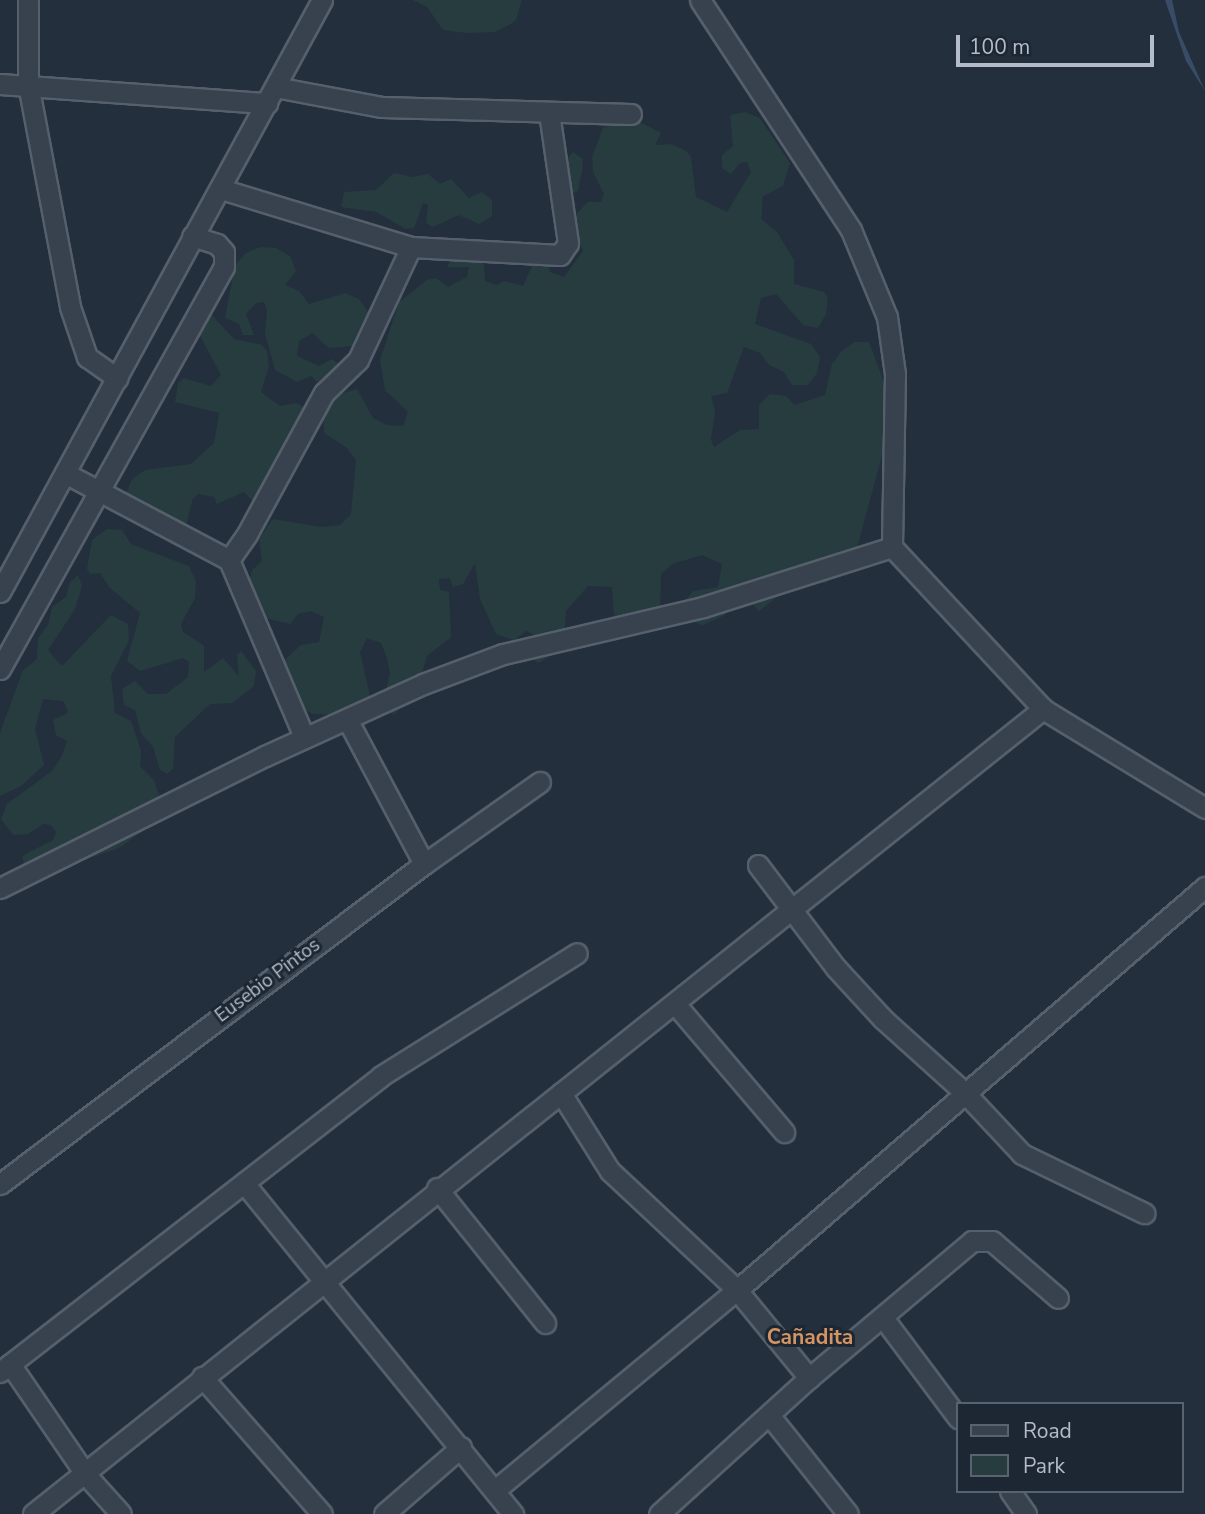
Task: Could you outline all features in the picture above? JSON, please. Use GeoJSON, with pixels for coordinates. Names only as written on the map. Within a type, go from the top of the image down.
{"type":"FeatureCollection","features":[{"type":"Feature","properties":{"kind":"street"},"geometry":{"type":"LineString","coordinates":[[28,0],[28,84],[75,327],[87,357],[117,378]]}},
{"type":"Feature","properties":{"kind":"street"},"geometry":{"type":"LineString","coordinates":[[0,592],[322,0]]}},
{"type":"Feature","properties":{"kind":"street"},"geometry":{"type":"LineString","coordinates":[[700,0],[851,230],[887,317],[895,374],[892,547],[1043,709],[1205,808]]}},
{"type":"Feature","properties":{"kind":"street"},"geometry":{"type":"LineString","coordinates":[[0,84],[271,95],[382,107],[631,114]]}},
{"type":"Feature","properties":{"kind":"street"},"geometry":{"type":"LineString","coordinates":[[221,189],[411,247],[560,255],[568,243],[549,113]]}},
{"type":"Feature","properties":{"kind":"street"},"geometry":{"type":"LineString","coordinates":[[0,669],[103,492],[224,267],[224,252],[217,244],[192,236]]}},
{"type":"Feature","properties":{"kind":"street"},"geometry":{"type":"LineString","coordinates":[[229,559],[247,534],[324,393],[358,360],[411,247]]}},
{"type":"Feature","properties":{"kind":"street"},"geometry":{"type":"LineString","coordinates":[[65,473],[229,559],[304,737]]}},
{"type":"Feature","properties":{"kind":"street"},"geometry":{"type":"LineString","coordinates":[[0,888],[304,737],[503,654],[703,607],[892,547]]}},
{"type":"Feature","properties":{"kind":"street"},"geometry":{"type":"LineString","coordinates":[[33,1514],[86,1475],[202,1377],[437,1188],[676,1006],[791,909],[1043,709]]}},
{"type":"Feature","properties":{"kind":"street"},"geometry":{"type":"LineString","coordinates":[[347,719],[424,864]]}},
{"type":"Feature","properties":{"kind":"street","name":"Eusebio Pintos"},"geometry":{"type":"LineString","coordinates":[[0,1184],[424,864],[540,782]]}},
{"type":"Feature","properties":{"kind":"street"},"geometry":{"type":"LineString","coordinates":[[758,864],[791,909],[883,1019],[964,1092],[1034,1162],[1144,1213]]}},
{"type":"Feature","properties":{"kind":"street"},"geometry":{"type":"LineString","coordinates":[[495,1490],[737,1290],[1205,887]]}},
{"type":"Feature","properties":{"kind":"street"},"geometry":{"type":"LineString","coordinates":[[121,1514],[86,1475],[5,1368],[381,1076],[577,953]]}},
{"type":"Feature","properties":{"kind":"street"},"geometry":{"type":"LineString","coordinates":[[676,1006],[784,1132]]}},
{"type":"Feature","properties":{"kind":"street"},"geometry":{"type":"LineString","coordinates":[[561,1093],[627,1189],[737,1290],[809,1378]]}},
{"type":"Feature","properties":{"kind":"street"},"geometry":{"type":"LineString","coordinates":[[244,1184],[320,1281],[461,1447],[513,1514]]}},
{"type":"Feature","properties":{"kind":"street"},"geometry":{"type":"LineString","coordinates":[[437,1188],[545,1323]]}},
{"type":"Feature","properties":{"kind":"street"},"geometry":{"type":"LineString","coordinates":[[659,1514],[809,1378],[884,1319],[972,1241],[992,1241],[1058,1298]]}},
{"type":"Feature","properties":{"kind":"street"},"geometry":{"type":"LineString","coordinates":[[884,1319],[956,1415]]}},
{"type":"Feature","properties":{"kind":"street"},"geometry":{"type":"LineString","coordinates":[[202,1377],[321,1514]]}},
{"type":"Feature","properties":{"kind":"street"},"geometry":{"type":"LineString","coordinates":[[770,1416],[848,1514]]}},
{"type":"Feature","properties":{"kind":"street"},"geometry":{"type":"LineString","coordinates":[[384,1514],[461,1447]]}},
{"type":"Feature","properties":{"kind":"street"},"geometry":{"type":"LineString","coordinates":[[1011,1493],[1026,1514]]}},
{"type":"Feature","properties":{"kind":"green space"},"geometry":{"type":"Polygon","coordinates":[[[413,0],[522,0],[516,20],[509,25],[495,32],[467,33],[443,30],[427,7],[413,0]]]}},
{"type":"Feature","properties":{"kind":"green space"},"geometry":{"type":"Polygon","coordinates":[[[745,112],[760,118],[790,163],[783,186],[763,196],[761,219],[777,232],[794,260],[794,284],[824,292],[828,298],[826,314],[818,328],[803,325],[776,294],[761,298],[755,324],[811,344],[820,357],[817,373],[808,385],[792,385],[784,372],[769,365],[760,353],[744,347],[727,393],[711,396],[715,411],[711,440],[714,447],[740,430],[759,429],[759,405],[770,394],[786,396],[795,405],[825,395],[832,364],[841,352],[854,342],[869,342],[887,390],[887,405],[883,452],[852,566],[826,583],[795,583],[759,611],[748,600],[733,604],[725,615],[703,625],[681,618],[683,603],[693,591],[718,587],[722,564],[702,555],[672,564],[661,574],[660,615],[651,630],[636,636],[622,629],[614,614],[612,587],[588,586],[566,611],[564,648],[538,663],[530,656],[536,642],[533,634],[526,631],[514,640],[496,634],[480,599],[475,563],[463,584],[453,587],[450,578],[439,579],[440,590],[449,592],[451,637],[427,656],[417,688],[394,715],[382,706],[390,674],[387,658],[381,643],[367,638],[360,652],[371,700],[345,715],[312,714],[296,703],[281,663],[301,645],[319,642],[324,617],[311,611],[298,614],[290,624],[261,617],[248,585],[252,570],[262,561],[259,538],[273,519],[321,527],[340,525],[351,514],[356,460],[347,448],[324,433],[323,413],[340,394],[357,389],[373,418],[387,425],[403,426],[408,412],[385,390],[380,360],[399,302],[427,280],[436,278],[448,287],[467,277],[469,267],[447,267],[453,253],[483,250],[485,281],[497,285],[504,281],[523,286],[534,262],[548,262],[550,272],[564,277],[583,251],[575,229],[577,213],[588,202],[601,202],[604,194],[593,172],[592,157],[603,128],[632,118],[661,133],[655,145],[671,144],[686,151],[691,157],[696,197],[727,212],[751,172],[747,162],[740,163],[731,174],[722,168],[722,155],[733,146],[730,115],[745,112]]]}},
{"type":"Feature","properties":{"kind":"green space"},"geometry":{"type":"Polygon","coordinates":[[[573,152],[583,159],[582,171],[578,191],[567,195],[561,166],[573,152]]]}},
{"type":"Feature","properties":{"kind":"green space"},"geometry":{"type":"Polygon","coordinates":[[[394,173],[413,177],[428,174],[440,184],[451,179],[469,198],[482,192],[492,200],[492,216],[479,224],[459,215],[433,227],[426,223],[428,205],[423,203],[414,228],[406,229],[376,212],[341,207],[344,192],[376,190],[394,173]]]}},
{"type":"Feature","properties":{"kind":"green space"},"geometry":{"type":"Polygon","coordinates":[[[260,247],[276,248],[290,256],[296,271],[285,285],[299,291],[309,304],[345,293],[359,299],[368,312],[360,342],[352,346],[329,348],[312,333],[299,341],[297,356],[319,366],[332,359],[344,368],[323,388],[311,376],[297,382],[275,370],[265,333],[267,310],[264,302],[256,303],[246,314],[254,335],[243,335],[239,324],[225,318],[235,265],[246,253],[260,247]]]}},
{"type":"Feature","properties":{"kind":"green space"},"geometry":{"type":"Polygon","coordinates":[[[209,312],[234,339],[262,345],[267,351],[269,367],[261,392],[280,406],[296,403],[309,410],[255,504],[244,492],[217,504],[214,497],[199,494],[193,498],[184,534],[155,536],[123,501],[132,479],[145,470],[191,464],[214,443],[219,413],[175,402],[178,383],[184,378],[211,386],[221,375],[199,334],[209,312]]]}},
{"type":"Feature","properties":{"kind":"green space"},"geometry":{"type":"Polygon","coordinates":[[[107,529],[122,530],[131,544],[189,566],[196,581],[195,598],[181,624],[183,632],[204,646],[204,672],[223,658],[239,676],[237,655],[241,651],[256,671],[254,686],[248,691],[232,703],[210,704],[175,737],[173,769],[167,774],[160,770],[153,747],[141,733],[135,710],[124,705],[122,689],[135,681],[148,694],[166,694],[188,677],[189,662],[183,658],[140,671],[127,661],[140,613],[109,587],[100,573],[90,574],[87,569],[92,540],[107,529]]]}},
{"type":"Feature","properties":{"kind":"green space"},"geometry":{"type":"Polygon","coordinates":[[[78,575],[82,586],[75,609],[48,650],[62,666],[111,615],[128,624],[129,640],[111,676],[115,713],[131,721],[141,750],[140,766],[154,780],[159,795],[158,820],[119,848],[43,874],[26,871],[22,856],[53,840],[56,832],[51,825],[43,824],[28,834],[13,835],[1,819],[7,804],[52,771],[62,756],[67,741],[56,735],[53,720],[68,713],[67,709],[63,701],[43,699],[35,729],[44,765],[21,786],[0,796],[0,733],[23,670],[37,659],[38,638],[48,625],[52,607],[66,597],[70,582],[78,575]]]}},
{"type":"Feature","properties":{"kind":"water"},"geometry":{"type":"Polygon","coordinates":[[[1165,0],[1172,0],[1179,32],[1205,91],[1186,61],[1165,0]]]}},
{"type":"Feature","properties":{"kind":"district","name":"Cañadita"},"geometry":{"type":"Point","coordinates":[810,1337]}}]}
